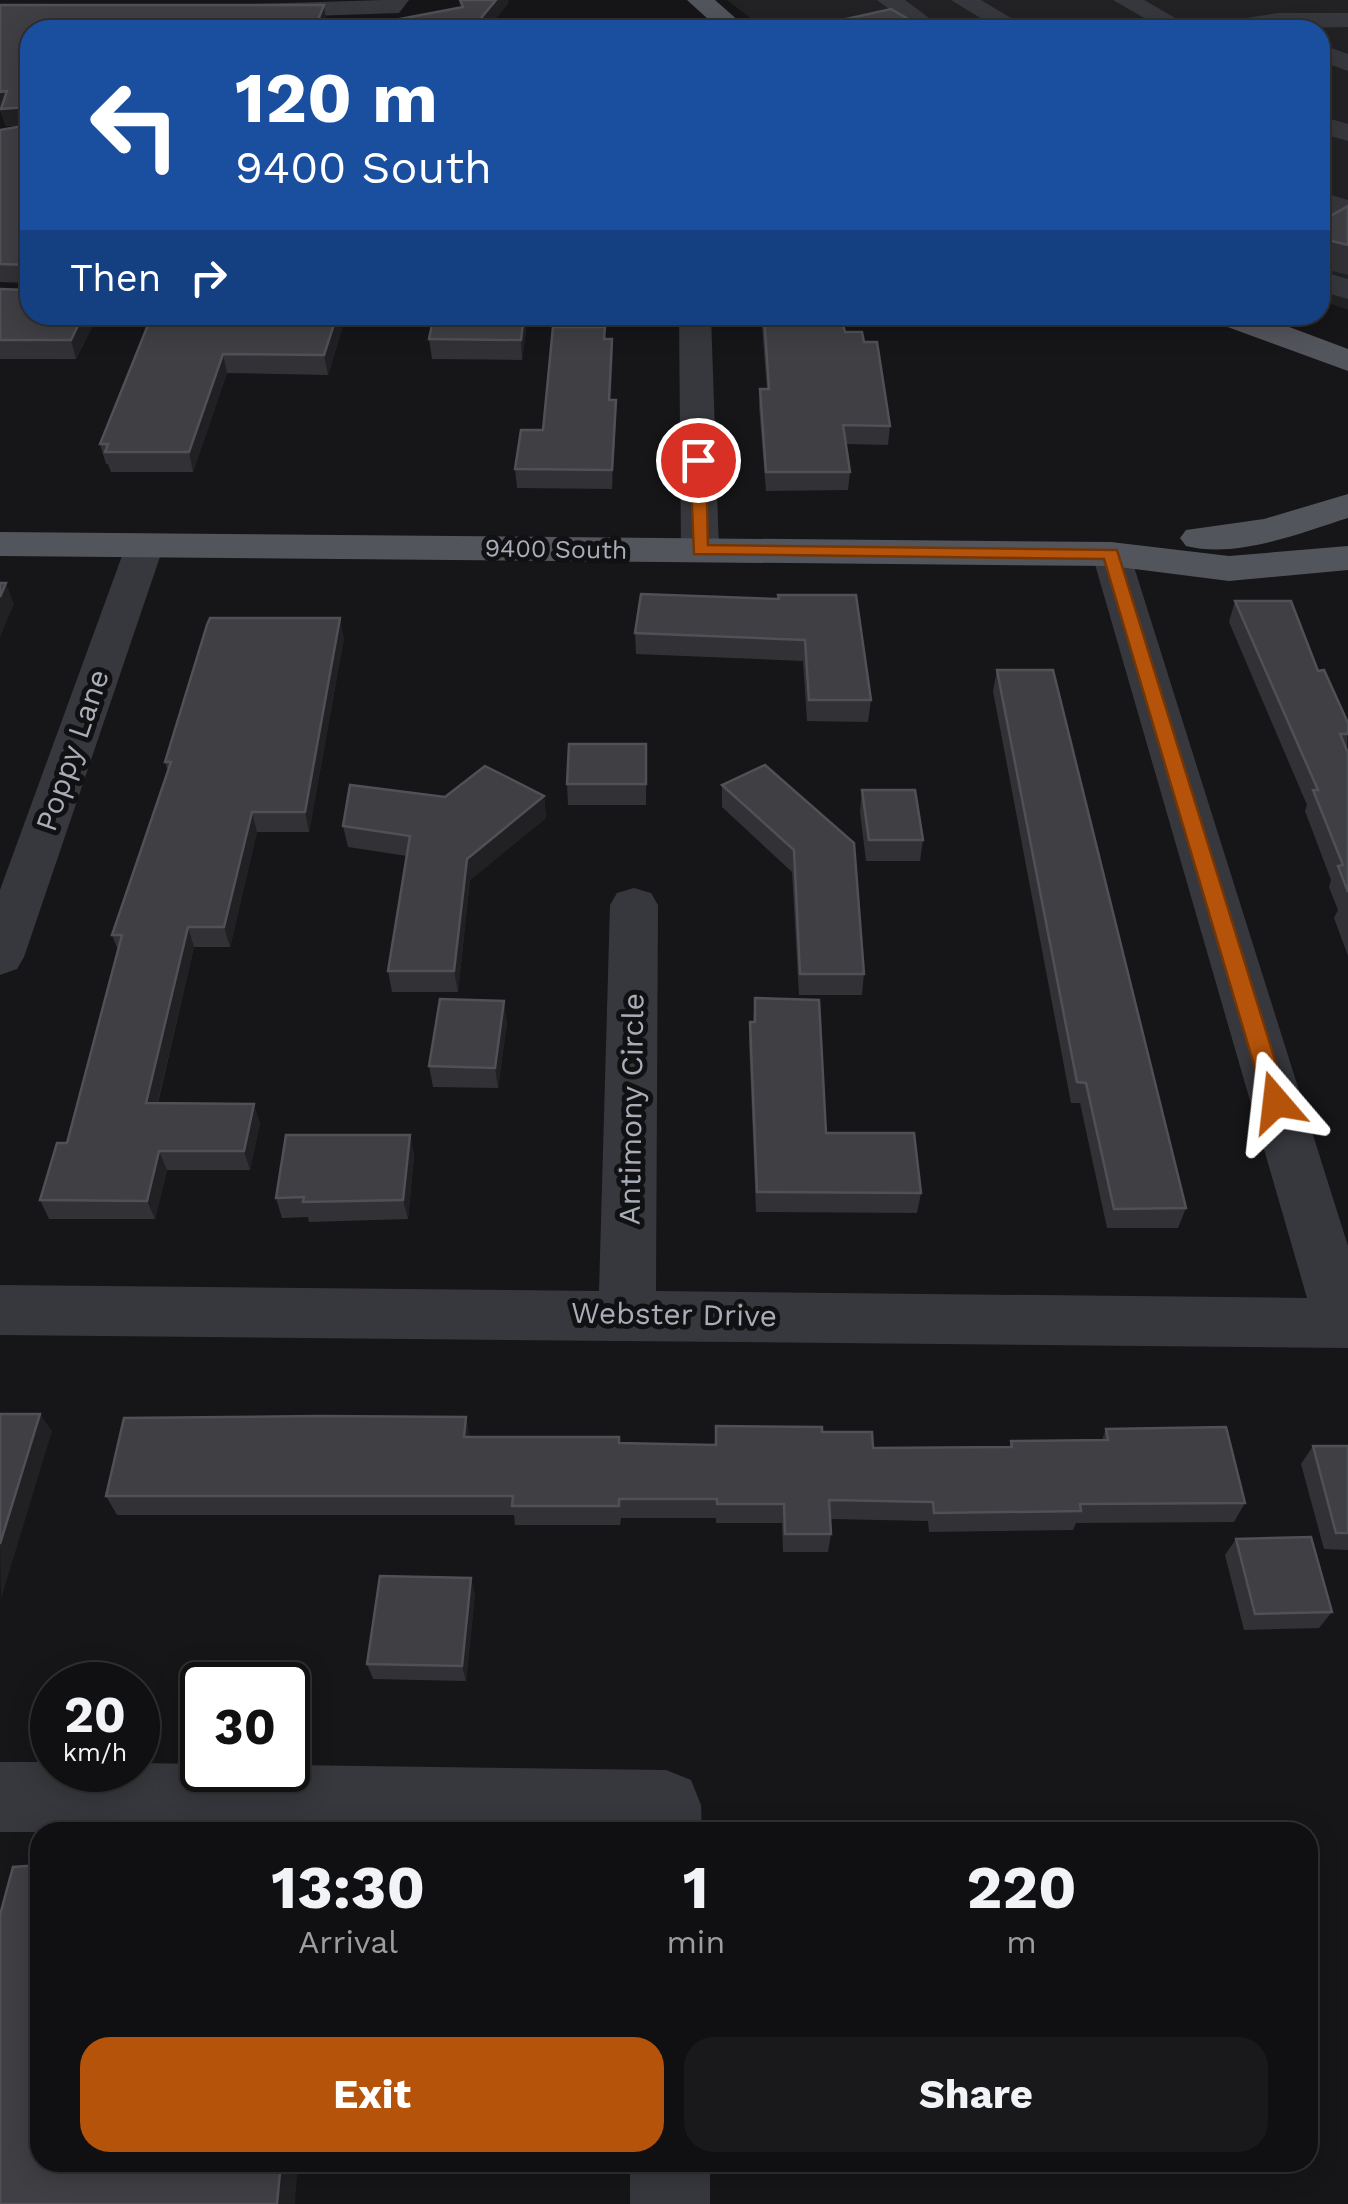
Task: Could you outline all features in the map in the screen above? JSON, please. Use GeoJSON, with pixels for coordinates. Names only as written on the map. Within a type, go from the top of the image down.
{"type":"FeatureCollection","features":[{"type":"Feature","properties":{"kind":"main road"},"geometry":{"type":"LineString","coordinates":[[700,0],[724,20]]}},
{"type":"Feature","properties":{"kind":"main road"},"geometry":{"type":"LineString","coordinates":[[1253,325],[1348,361]]}},
{"type":"Feature","properties":{"kind":"main road","name":"9400 South"},"geometry":{"type":"LineString","coordinates":[[1111,554],[1168,539],[1268,530],[1348,506]]}},
{"type":"Feature","properties":{"kind":"main road","name":"9400 South"},"geometry":{"type":"LineString","coordinates":[[0,544],[1111,554],[1175,569],[1284,566],[1348,558]]}},
{"type":"Feature","properties":{"kind":"street"},"geometry":{"type":"LineString","coordinates":[[888,0],[918,20]]}},
{"type":"Feature","properties":{"kind":"street"},"geometry":{"type":"LineString","coordinates":[[963,0],[1000,20]]}},
{"type":"Feature","properties":{"kind":"street"},"geometry":{"type":"LineString","coordinates":[[1124,0],[1164,20]]}},
{"type":"Feature","properties":{"kind":"street"},"geometry":{"type":"LineString","coordinates":[[218,11],[394,4]]}},
{"type":"Feature","properties":{"kind":"street"},"geometry":{"type":"LineString","coordinates":[[695,325],[700,550]]}},
{"type":"Feature","properties":{"kind":"street","name":"Poppy Lane"},"geometry":{"type":"LineString","coordinates":[[0,957],[145,545]]}},
{"type":"Feature","properties":{"kind":"street"},"geometry":{"type":"LineString","coordinates":[[1111,554],[1346,1323]]}},
{"type":"Feature","properties":{"kind":"street","name":"Antimony Circle"},"geometry":{"type":"LineString","coordinates":[[627,1314],[634,905]]}},
{"type":"Feature","properties":{"kind":"street","name":"Webster Drive"},"geometry":{"type":"LineString","coordinates":[[0,1310],[1346,1323]]}},
{"type":"Feature","properties":{"kind":"street"},"geometry":{"type":"LineString","coordinates":[[0,1797],[666,1805],[666,1822]]}},
{"type":"Feature","properties":{"kind":"street"},"geometry":{"type":"LineString","coordinates":[[670,2172],[670,2204]]}},
{"type":"Feature","properties":{"kind":"shaded area"},"geometry":{"type":"Polygon","coordinates":[[[727,0],[1348,0],[1348,310],[1330,304],[1330,20],[753,20],[727,0]]]}},
{"type":"Feature","properties":{"kind":"building"},"geometry":{"type":"Polygon","coordinates":[[[460,0],[496,0],[479,20],[395,20],[463,7],[460,0]]]}},
{"type":"Feature","properties":{"kind":"building"},"geometry":{"type":"Polygon","coordinates":[[[0,5],[324,5],[318,20],[20,20],[20,108],[1,109],[7,91],[0,92],[0,5]]]}},
{"type":"Feature","properties":{"kind":"building"},"geometry":{"type":"Polygon","coordinates":[[[891,9],[910,20],[842,20],[891,9]]]}},
{"type":"Feature","properties":{"kind":"building"},"geometry":{"type":"Polygon","coordinates":[[[20,127],[20,265],[0,264],[0,130],[20,127]]]}},
{"type":"Feature","properties":{"kind":"building"},"geometry":{"type":"Polygon","coordinates":[[[1348,206],[1348,245],[1330,240],[1330,216],[1348,206]]]}},
{"type":"Feature","properties":{"kind":"building"},"geometry":{"type":"Polygon","coordinates":[[[0,289],[20,290],[20,325],[78,325],[71,340],[0,340],[0,289]]]}},
{"type":"Feature","properties":{"kind":"building"},"geometry":{"type":"Polygon","coordinates":[[[148,325],[334,325],[324,355],[223,354],[189,452],[105,452],[108,444],[100,444],[148,325]]]}},
{"type":"Feature","properties":{"kind":"building"},"geometry":{"type":"Polygon","coordinates":[[[432,325],[523,325],[521,340],[429,339],[432,325]]]}},
{"type":"Feature","properties":{"kind":"building"},"geometry":{"type":"Polygon","coordinates":[[[765,325],[843,325],[845,332],[862,332],[864,342],[877,342],[890,426],[843,425],[850,472],[766,472],[760,389],[769,389],[765,325]]]}},
{"type":"Feature","properties":{"kind":"building"},"geometry":{"type":"Polygon","coordinates":[[[553,327],[605,327],[604,339],[612,339],[609,400],[616,400],[612,470],[515,469],[521,430],[543,430],[553,327]]]}},
{"type":"Feature","properties":{"kind":"building"},"geometry":{"type":"Polygon","coordinates":[[[641,594],[779,599],[778,595],[856,595],[871,700],[809,700],[805,640],[635,633],[641,594]]]}},
{"type":"Feature","properties":{"kind":"building"},"geometry":{"type":"Polygon","coordinates":[[[1235,601],[1291,601],[1318,671],[1324,670],[1348,723],[1348,734],[1340,734],[1348,753],[1348,892],[1338,866],[1343,865],[1313,790],[1318,790],[1235,601]]]}},
{"type":"Feature","properties":{"kind":"building"},"geometry":{"type":"Polygon","coordinates":[[[210,618],[340,618],[305,812],[252,812],[224,927],[188,927],[146,1103],[254,1104],[244,1151],[159,1151],[147,1201],[40,1200],[57,1143],[67,1143],[122,935],[112,935],[171,762],[165,762],[210,618]]]}},
{"type":"Feature","properties":{"kind":"building"},"geometry":{"type":"Polygon","coordinates":[[[997,670],[1053,670],[1186,1208],[1114,1209],[1086,1083],[1077,1082],[997,670]]]}},
{"type":"Feature","properties":{"kind":"building"},"geometry":{"type":"Polygon","coordinates":[[[569,744],[646,744],[646,784],[567,784],[569,744]]]}},
{"type":"Feature","properties":{"kind":"building"},"geometry":{"type":"Polygon","coordinates":[[[765,765],[854,843],[864,974],[800,974],[794,850],[722,785],[765,765]]]}},
{"type":"Feature","properties":{"kind":"building"},"geometry":{"type":"Polygon","coordinates":[[[485,766],[544,796],[467,859],[454,971],[388,971],[410,836],[343,826],[350,785],[445,797],[485,766]]]}},
{"type":"Feature","properties":{"kind":"building"},"geometry":{"type":"Polygon","coordinates":[[[862,790],[915,790],[923,840],[869,840],[862,790]]]}},
{"type":"Feature","properties":{"kind":"building"},"geometry":{"type":"Polygon","coordinates":[[[755,998],[819,1000],[826,1133],[914,1133],[921,1193],[757,1192],[750,1022],[755,1022],[755,998]]]}},
{"type":"Feature","properties":{"kind":"building"},"geometry":{"type":"Polygon","coordinates":[[[440,999],[504,1001],[495,1068],[429,1066],[440,999]]]}},
{"type":"Feature","properties":{"kind":"building"},"geometry":{"type":"Polygon","coordinates":[[[286,1135],[410,1135],[403,1200],[303,1202],[304,1197],[276,1198],[286,1135]]]}},
{"type":"Feature","properties":{"kind":"building"},"geometry":{"type":"Polygon","coordinates":[[[0,1414],[40,1414],[0,1544],[0,1414]]]}},
{"type":"Feature","properties":{"kind":"building"},"geometry":{"type":"Polygon","coordinates":[[[466,1417],[464,1437],[619,1437],[619,1443],[716,1445],[716,1426],[822,1427],[822,1432],[872,1432],[873,1448],[1012,1447],[1011,1441],[1108,1440],[1106,1429],[1226,1427],[1245,1503],[1080,1504],[1081,1511],[934,1513],[933,1502],[829,1500],[831,1534],[785,1534],[784,1504],[717,1504],[717,1499],[619,1499],[619,1506],[512,1506],[513,1496],[106,1496],[124,1418],[466,1417]]]}},
{"type":"Feature","properties":{"kind":"building"},"geometry":{"type":"Polygon","coordinates":[[[1313,1446],[1348,1446],[1348,1533],[1336,1533],[1313,1446]]]}},
{"type":"Feature","properties":{"kind":"building"},"geometry":{"type":"Polygon","coordinates":[[[1311,1537],[1332,1612],[1255,1614],[1236,1539],[1311,1537]]]}},
{"type":"Feature","properties":{"kind":"building"},"geometry":{"type":"Polygon","coordinates":[[[380,1576],[471,1578],[462,1666],[367,1664],[380,1576]]]}},
{"type":"Feature","properties":{"kind":"building"},"geometry":{"type":"Polygon","coordinates":[[[30,1866],[30,2172],[280,2172],[277,2204],[0,2204],[0,1915],[13,1867],[30,1866]]]}},
{"type":"Feature","properties":{"kind":"route"},"geometry":{"type":"LineString","coordinates":[[698,460],[700,550],[1111,554],[1276,1102]]}}]}
